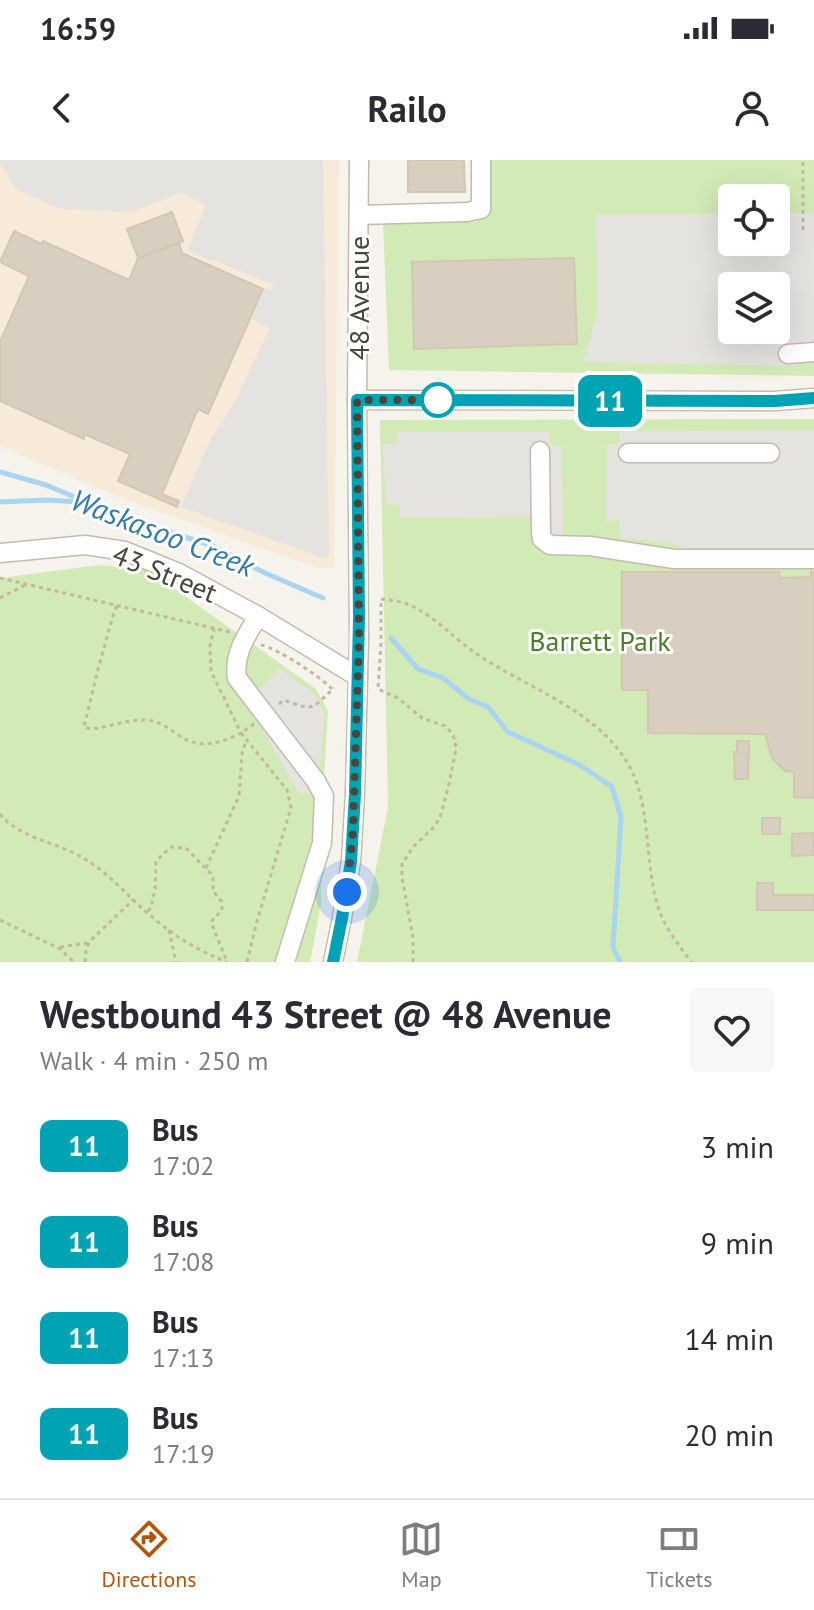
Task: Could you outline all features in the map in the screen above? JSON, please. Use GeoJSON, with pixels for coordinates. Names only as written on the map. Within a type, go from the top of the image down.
{"type":"FeatureCollection","features":[{"type":"Feature","properties":{"kind":"street","name":"48 Avenue"},"geometry":{"type":"LineString","coordinates":[[333,962],[351,861],[358,677],[359,160]]}},
{"type":"Feature","properties":{"kind":"street"},"geometry":{"type":"LineString","coordinates":[[359,215],[481,209],[481,160]]}},
{"type":"Feature","properties":{"kind":"street"},"geometry":{"type":"LineString","coordinates":[[788,354],[814,352]]}},
{"type":"Feature","properties":{"kind":"street"},"geometry":{"type":"LineString","coordinates":[[357,400],[775,401],[814,398]]}},
{"type":"Feature","properties":{"kind":"street"},"geometry":{"type":"LineString","coordinates":[[540,451],[541,533],[542,539],[550,545],[590,546],[674,559],[814,559]]}},
{"type":"Feature","properties":{"kind":"street"},"geometry":{"type":"LineString","coordinates":[[628,453],[770,453]]}},
{"type":"Feature","properties":{"kind":"street","name":"43 Street"},"geometry":{"type":"LineString","coordinates":[[0,553],[85,545],[125,551],[179,573],[258,616],[358,677]]}},
{"type":"Feature","properties":{"kind":"street"},"geometry":{"type":"LineString","coordinates":[[258,616],[237,656],[237,678],[319,785],[324,796],[322,843],[285,962]]}},
{"type":"Feature","properties":{"kind":"path"},"geometry":{"type":"LineString","coordinates":[[803,160],[803,230]]}},
{"type":"Feature","properties":{"kind":"path"},"geometry":{"type":"LineString","coordinates":[[0,578],[246,636],[259,645],[272,648],[333,689],[313,707],[306,708],[284,700],[241,733],[218,742],[199,743],[183,738],[155,721],[136,720],[94,729],[84,727],[117,606]]}},
{"type":"Feature","properties":{"kind":"path"},"geometry":{"type":"LineString","coordinates":[[0,598],[26,584]]}},
{"type":"Feature","properties":{"kind":"path"},"geometry":{"type":"LineString","coordinates":[[413,962],[413,938],[402,864],[440,818],[456,749],[455,740],[445,726],[422,718],[398,698],[378,689],[381,599],[402,602],[423,613],[475,653],[583,718],[612,742],[629,766],[639,792],[659,910],[669,931],[691,962]]}},
{"type":"Feature","properties":{"kind":"path"},"geometry":{"type":"LineString","coordinates":[[241,733],[282,782],[291,801],[247,962]]}},
{"type":"Feature","properties":{"kind":"path"},"geometry":{"type":"LineString","coordinates":[[206,868],[239,796],[242,754],[247,739]]}},
{"type":"Feature","properties":{"kind":"path"},"geometry":{"type":"LineString","coordinates":[[0,814],[19,831],[95,865],[156,920],[193,948],[227,962]]}},
{"type":"Feature","properties":{"kind":"path"},"geometry":{"type":"LineString","coordinates":[[147,912],[152,906],[155,888],[155,863],[171,847],[186,848],[213,876],[213,891],[222,902],[222,910],[211,922],[227,962]]}},
{"type":"Feature","properties":{"kind":"path"},"geometry":{"type":"LineString","coordinates":[[85,962],[89,942],[134,899]]}},
{"type":"Feature","properties":{"kind":"path"},"geometry":{"type":"LineString","coordinates":[[0,920],[56,947],[74,962]]}},
{"type":"Feature","properties":{"kind":"path"},"geometry":{"type":"LineString","coordinates":[[169,930],[176,962]]}},
{"type":"Feature","properties":{"kind":"path"},"geometry":{"type":"LineString","coordinates":[[56,947],[89,942]]}},
{"type":"Feature","properties":{"kind":"shaded area"},"geometry":{"type":"Polygon","coordinates":[[[0,160],[339,160],[334,568],[318,568],[126,500],[0,446],[0,160]]]}},
{"type":"Feature","properties":{"kind":"shaded area"},"geometry":{"type":"Polygon","coordinates":[[[0,160],[323,160],[329,553],[326,559],[181,507],[211,438],[233,405],[270,328],[252,319],[265,288],[271,290],[273,285],[194,254],[188,248],[206,205],[181,193],[131,212],[60,209],[17,190],[0,160]]]}},
{"type":"Feature","properties":{"kind":"shaded area"},"geometry":{"type":"Polygon","coordinates":[[[790,213],[814,213],[814,361],[790,366],[583,362],[597,315],[596,214],[718,214],[718,256],[790,256],[790,213]]]}},
{"type":"Feature","properties":{"kind":"shaded area"},"geometry":{"type":"Polygon","coordinates":[[[814,430],[814,548],[682,548],[664,541],[620,539],[619,520],[606,521],[607,444],[619,444],[619,431],[814,430]]]}},
{"type":"Feature","properties":{"kind":"shaded area"},"geometry":{"type":"Polygon","coordinates":[[[397,432],[550,432],[550,445],[562,446],[563,538],[532,537],[532,517],[400,518],[400,505],[386,505],[383,444],[397,444],[397,432]]]}},
{"type":"Feature","properties":{"kind":"shaded area"},"geometry":{"type":"Polygon","coordinates":[[[279,669],[313,692],[324,711],[318,795],[298,792],[247,702],[279,669]]]}},
{"type":"Feature","properties":{"kind":"green space"},"geometry":{"type":"Polygon","coordinates":[[[476,160],[814,160],[814,376],[389,370],[383,222],[476,222],[476,160]]]}},
{"type":"Feature","properties":{"kind":"green space","name":"Barrett Park"},"geometry":{"type":"Polygon","coordinates":[[[814,419],[814,962],[357,962],[388,807],[380,420],[814,419]]]}},
{"type":"Feature","properties":{"kind":"green space"},"geometry":{"type":"Polygon","coordinates":[[[100,565],[148,570],[316,689],[328,711],[321,904],[310,962],[0,962],[0,578],[100,565]]]}},
{"type":"Feature","properties":{"kind":"building"},"geometry":{"type":"Polygon","coordinates":[[[408,160],[464,160],[465,192],[408,192],[408,160]]]}},
{"type":"Feature","properties":{"kind":"building"},"geometry":{"type":"Polygon","coordinates":[[[172,212],[183,241],[138,258],[127,229],[172,212]]]}},
{"type":"Feature","properties":{"kind":"building"},"geometry":{"type":"Polygon","coordinates":[[[14,231],[129,280],[138,258],[179,243],[182,253],[263,289],[208,414],[198,409],[162,494],[179,501],[177,507],[118,481],[130,454],[84,434],[84,439],[0,401],[0,342],[29,276],[0,262],[14,231]]]}},
{"type":"Feature","properties":{"kind":"building"},"geometry":{"type":"Polygon","coordinates":[[[574,258],[577,344],[414,349],[412,262],[574,258]]]}},
{"type":"Feature","properties":{"kind":"building"},"geometry":{"type":"Polygon","coordinates":[[[622,572],[779,572],[780,578],[811,577],[811,572],[814,572],[814,798],[794,797],[794,772],[785,771],[772,758],[765,734],[648,733],[648,690],[622,690],[622,572]]]}},
{"type":"Feature","properties":{"kind":"building"},"geometry":{"type":"Polygon","coordinates":[[[737,741],[749,741],[748,779],[735,779],[734,752],[737,752],[737,741]]]}},
{"type":"Feature","properties":{"kind":"building"},"geometry":{"type":"Polygon","coordinates":[[[762,818],[780,818],[780,834],[762,834],[762,818]]]}},
{"type":"Feature","properties":{"kind":"building"},"geometry":{"type":"Polygon","coordinates":[[[813,833],[813,855],[792,856],[792,834],[813,833]]]}},
{"type":"Feature","properties":{"kind":"building"},"geometry":{"type":"Polygon","coordinates":[[[757,883],[773,883],[773,895],[814,895],[814,910],[757,910],[757,883]]]}},
{"type":"Feature","properties":{"kind":"waterway","name":"Waskasoo Creek"},"geometry":{"type":"LineString","coordinates":[[0,472],[46,485],[132,521],[211,545],[323,598]]}},
{"type":"Feature","properties":{"kind":"waterway"},"geometry":{"type":"LineString","coordinates":[[0,502],[83,502]]}},
{"type":"Feature","properties":{"kind":"waterway","name":"Waskasoo Creek"},"geometry":{"type":"LineString","coordinates":[[391,638],[418,669],[443,678],[469,699],[488,707],[508,732],[580,765],[612,787],[621,817],[613,947],[620,962]]}},
{"type":"Feature","properties":{"kind":"bus line","name":"11"},"geometry":{"type":"LineString","coordinates":[[333,962],[351,861],[355,794],[359,618],[357,400],[590,402],[814,398]]}},
{"type":"Feature","properties":{"kind":"route"},"geometry":{"type":"LineString","coordinates":[[347,892],[353,830],[359,637],[357,400],[441,400],[438,400]]}}]}
